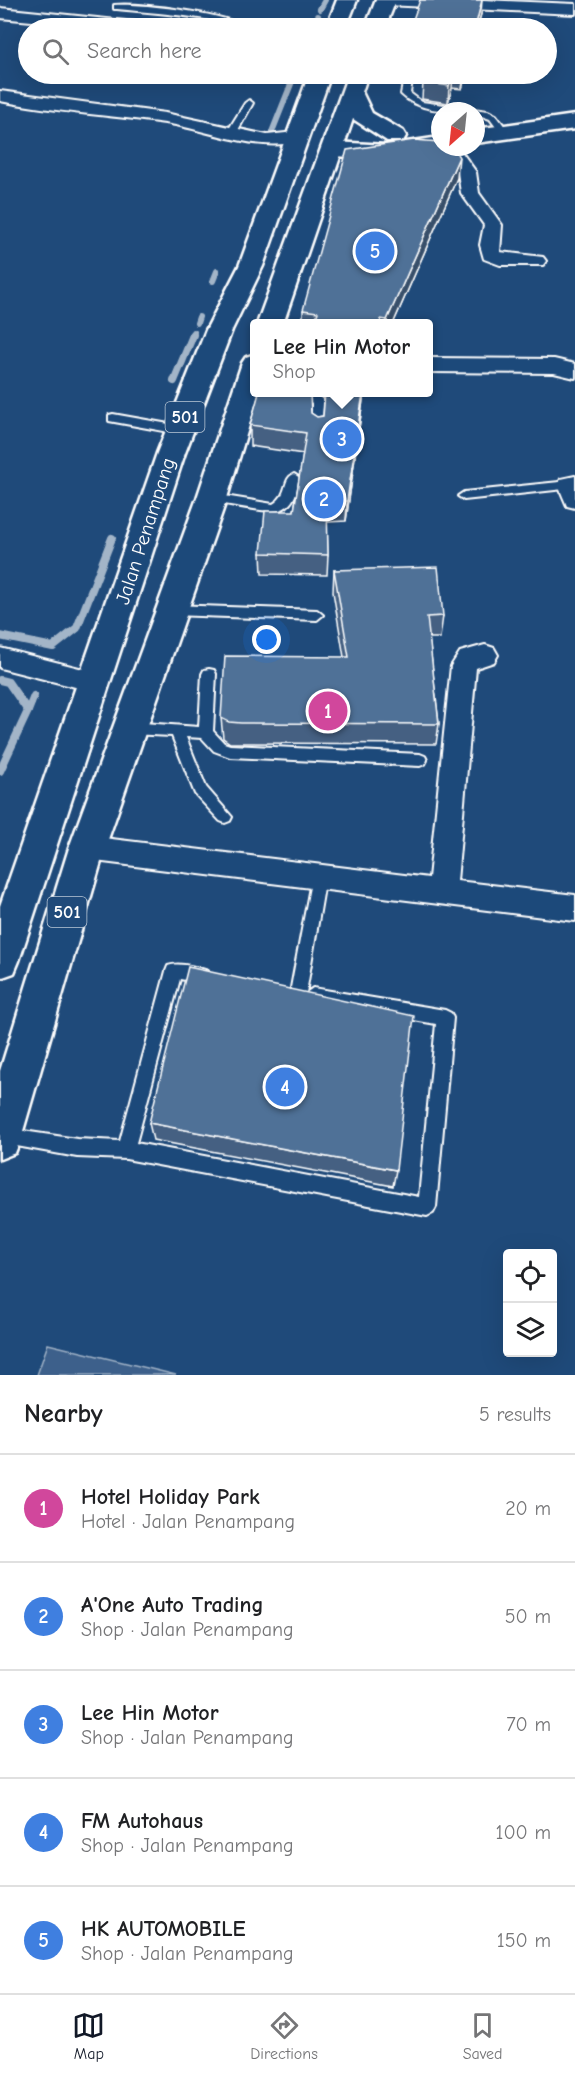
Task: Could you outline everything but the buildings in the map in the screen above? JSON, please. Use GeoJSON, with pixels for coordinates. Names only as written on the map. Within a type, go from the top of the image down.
{"type":"FeatureCollection","features":[{"type":"Feature","properties":{"kind":"main road"},"geometry":{"type":"LineString","coordinates":[[340,18],[347,0]]}},
{"type":"Feature","properties":{"kind":"main road"},"geometry":{"type":"LineString","coordinates":[[379,18],[386,0]]}},
{"type":"Feature","properties":{"kind":"main road","name":"Jalan Penampang"},"geometry":{"type":"LineString","coordinates":[[0,961],[180,430],[219,330],[251,266],[281,176],[316,84]]}},
{"type":"Feature","properties":{"kind":"main road"},"geometry":{"type":"LineString","coordinates":[[272,319],[355,84]]}},
{"type":"Feature","properties":{"kind":"main road"},"geometry":{"type":"LineString","coordinates":[[355,84],[363,117],[390,149]]}},
{"type":"Feature","properties":{"kind":"main road"},"geometry":{"type":"LineString","coordinates":[[485,135],[575,122]]}},
{"type":"Feature","properties":{"kind":"main road"},"geometry":{"type":"LineString","coordinates":[[299,129],[332,143],[390,149],[431,145]]}},
{"type":"Feature","properties":{"kind":"main road"},"geometry":{"type":"LineString","coordinates":[[390,149],[431,138]]}},
{"type":"Feature","properties":{"kind":"main road"},"geometry":{"type":"LineString","coordinates":[[281,176],[332,143]]}},
{"type":"Feature","properties":{"kind":"main road","name":"501"},"geometry":{"type":"LineString","coordinates":[[0,1137],[87,848],[212,498],[250,381]]}},
{"type":"Feature","properties":{"kind":"street"},"geometry":{"type":"LineString","coordinates":[[386,0],[575,9]]}},
{"type":"Feature","properties":{"kind":"street"},"geometry":{"type":"LineString","coordinates":[[0,13],[49,18]]}},
{"type":"Feature","properties":{"kind":"street"},"geometry":{"type":"LineString","coordinates":[[0,96],[61,107],[156,117],[274,140],[299,129]]}},
{"type":"Feature","properties":{"kind":"street"},"geometry":{"type":"LineString","coordinates":[[455,156],[466,172],[470,193],[494,225],[489,245],[491,255],[500,259],[536,261]]}},
{"type":"Feature","properties":{"kind":"street"},"geometry":{"type":"LineString","coordinates":[[433,365],[554,366],[575,371]]}},
{"type":"Feature","properties":{"kind":"street"},"geometry":{"type":"LineString","coordinates":[[442,892],[464,666],[470,659],[485,655]]}},
{"type":"Feature","properties":{"kind":"street"},"geometry":{"type":"LineString","coordinates":[[0,658],[95,682]]}},
{"type":"Feature","properties":{"kind":"street"},"geometry":{"type":"LineString","coordinates":[[87,848],[575,908]]}},
{"type":"Feature","properties":{"kind":"lane"},"geometry":{"type":"LineString","coordinates":[[117,7],[214,18]]}},
{"type":"Feature","properties":{"kind":"lane"},"geometry":{"type":"LineString","coordinates":[[408,84],[405,94],[419,104],[485,113],[493,117],[504,132]]}},
{"type":"Feature","properties":{"kind":"lane"},"geometry":{"type":"LineString","coordinates":[[232,132],[249,103]]}},
{"type":"Feature","properties":{"kind":"lane"},"geometry":{"type":"LineString","coordinates":[[311,397],[318,401],[318,432]]}},
{"type":"Feature","properties":{"kind":"lane"},"geometry":{"type":"LineString","coordinates":[[113,418],[180,430]]}},
{"type":"Feature","properties":{"kind":"lane"},"geometry":{"type":"LineString","coordinates":[[212,498],[274,508],[284,505],[290,498],[294,478]]}},
{"type":"Feature","properties":{"kind":"lane"},"geometry":{"type":"LineString","coordinates":[[464,496],[573,490]]}},
{"type":"Feature","properties":{"kind":"lane"},"geometry":{"type":"LineString","coordinates":[[172,610],[317,615]]}},
{"type":"Feature","properties":{"kind":"lane"},"geometry":{"type":"LineString","coordinates":[[206,733],[209,674]]}},
{"type":"Feature","properties":{"kind":"lane"},"geometry":{"type":"LineString","coordinates":[[128,728],[206,733],[219,747],[230,751],[420,760]]}},
{"type":"Feature","properties":{"kind":"lane"},"geometry":{"type":"LineString","coordinates":[[177,731],[200,790],[225,817]]}},
{"type":"Feature","properties":{"kind":"lane"},"geometry":{"type":"LineString","coordinates":[[0,1137],[77,1148],[126,1150],[427,1207],[445,1018],[292,992],[319,876]]}},
{"type":"Feature","properties":{"kind":"lane"},"geometry":{"type":"LineString","coordinates":[[126,1150],[174,971],[219,979]]}},
{"type":"Feature","properties":{"kind":"shaded area"},"geometry":{"type":"Polygon","coordinates":[[[48,1344],[176,1375],[37,1375],[48,1344]]]}},
{"type":"Feature","properties":{"kind":"waterway"},"geometry":{"type":"LineString","coordinates":[[320,9],[325,0]]}},
{"type":"Feature","properties":{"kind":"waterway"},"geometry":{"type":"LineString","coordinates":[[270,137],[291,84]]}},
{"type":"Feature","properties":{"kind":"waterway"},"geometry":{"type":"LineString","coordinates":[[213,281],[217,271]]}},
{"type":"Feature","properties":{"kind":"waterway"},"geometry":{"type":"LineString","coordinates":[[197,323],[199,317]]}},
{"type":"Feature","properties":{"kind":"waterway"},"geometry":{"type":"LineString","coordinates":[[192,337],[194,332]]}},
{"type":"Feature","properties":{"kind":"waterway"},"geometry":{"type":"LineString","coordinates":[[174,381],[193,335]]}},
{"type":"Feature","properties":{"kind":"waterway"},"geometry":{"type":"LineString","coordinates":[[0,636],[53,647],[77,628],[112,538]]}},
{"type":"Feature","properties":{"kind":"waterway"},"geometry":{"type":"LineString","coordinates":[[0,680],[8,682],[28,711]]}},
{"type":"Feature","properties":{"kind":"waterway"},"geometry":{"type":"LineString","coordinates":[[28,711],[34,696]]}},
{"type":"Feature","properties":{"kind":"waterway"},"geometry":{"type":"LineString","coordinates":[[0,771],[28,711]]}},
{"type":"Feature","properties":{"kind":"place","name":"HK AUTOMOBILE"},"geometry":{"type":"Point","coordinates":[375,251]}},
{"type":"Feature","properties":{"kind":"place","name":"Lee Hin Motor"},"geometry":{"type":"Point","coordinates":[342,439]}},
{"type":"Feature","properties":{"kind":"place","name":"A'One Auto Trading"},"geometry":{"type":"Point","coordinates":[324,499]}},
{"type":"Feature","properties":{"kind":"place","name":"Hotel Holiday Park"},"geometry":{"type":"Point","coordinates":[328,711]}},
{"type":"Feature","properties":{"kind":"place","name":"FM Autohaus"},"geometry":{"type":"Point","coordinates":[285,1087]}}]}
